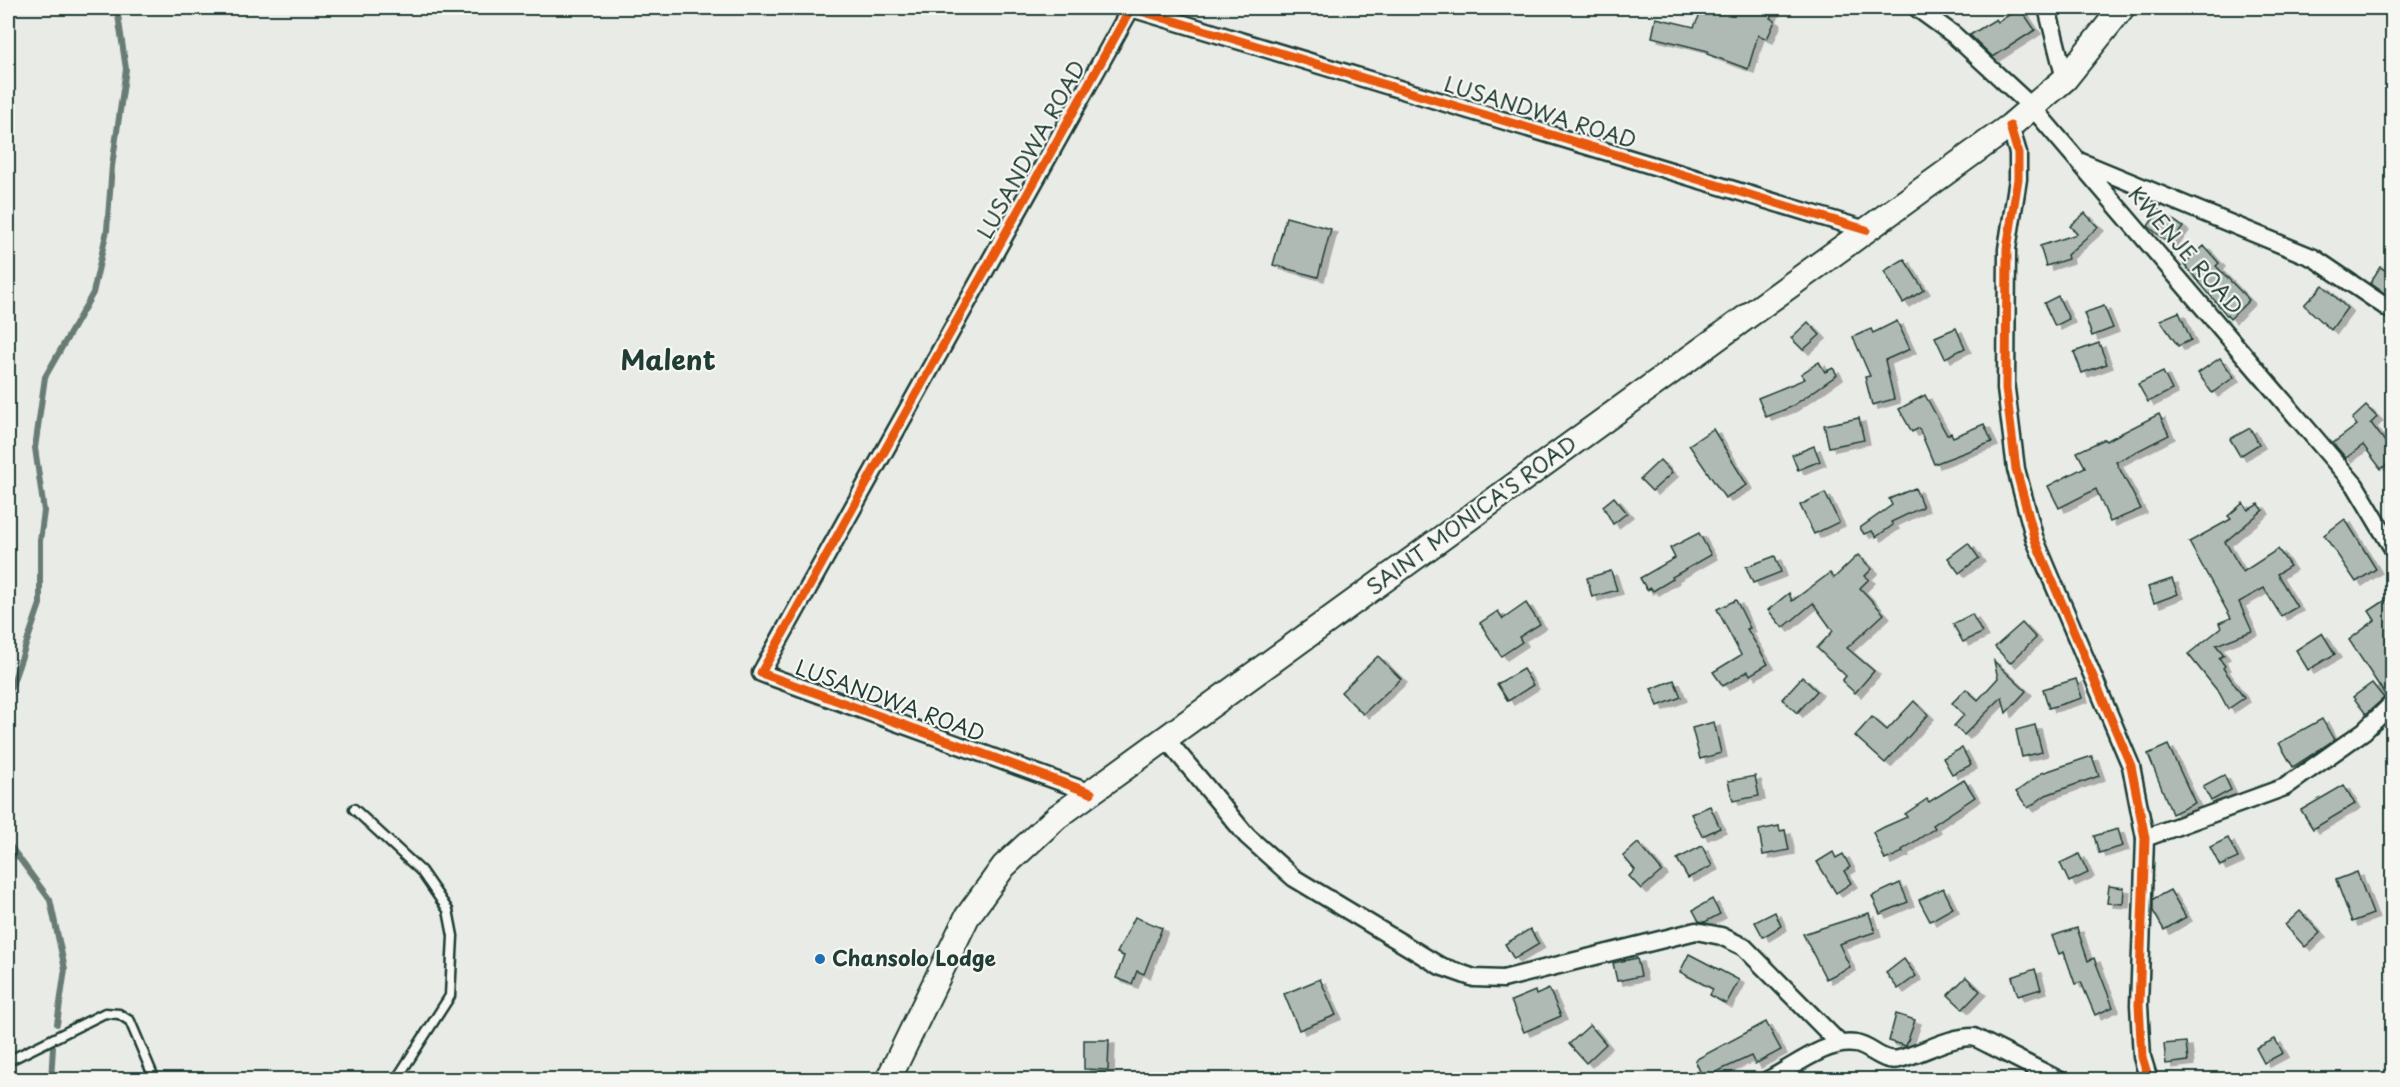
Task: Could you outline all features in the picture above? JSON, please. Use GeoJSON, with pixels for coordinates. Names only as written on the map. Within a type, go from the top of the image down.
{"type":"FeatureCollection","features":[{"type":"Feature","properties":{"kind":"street","name":"LUSANDWA ROAD"},"geometry":{"type":"LineString","coordinates":[[1091,794],[760,673],[1131,8],[1866,230]]}},
{"type":"Feature","properties":{"kind":"street","name":"KWENJE ROAD"},"geometry":{"type":"LineString","coordinates":[[1917,8],[1954,35],[2032,107],[2355,485],[2392,547]]}},
{"type":"Feature","properties":{"kind":"street"},"geometry":{"type":"LineString","coordinates":[[2047,8],[2065,79]]}},
{"type":"Feature","properties":{"kind":"street","name":"SAINT MONICA'S ROAD"},"geometry":{"type":"LineString","coordinates":[[888,1080],[967,917],[1004,866],[1057,817],[1167,740],[2010,126],[2065,79],[2122,8]]}},
{"type":"Feature","properties":{"kind":"street"},"geometry":{"type":"LineString","coordinates":[[2010,126],[2018,153],[2018,179],[2007,249],[2006,389],[2016,469],[2035,540],[2131,766],[2145,838],[2139,1005],[2142,1057],[2149,1080]]}},
{"type":"Feature","properties":{"kind":"street"},"geometry":{"type":"LineString","coordinates":[[2078,161],[2314,258],[2392,311]]}},
{"type":"Feature","properties":{"kind":"street"},"geometry":{"type":"LineString","coordinates":[[2145,838],[2285,787],[2364,731],[2392,704]]}},
{"type":"Feature","properties":{"kind":"street"},"geometry":{"type":"LineString","coordinates":[[1167,740],[1247,836],[1294,878],[1440,966],[1474,978],[1503,979],[1696,931],[1721,936],[1744,947],[1839,1043]]}},
{"type":"Feature","properties":{"kind":"street"},"geometry":{"type":"LineString","coordinates":[[1768,1080],[1839,1043],[1859,1045],[1887,1059],[1898,1059],[1958,1037],[1974,1037],[2059,1080]]}},
{"type":"Feature","properties":{"kind":"lane"},"geometry":{"type":"LineString","coordinates":[[354,809],[421,871],[448,910],[453,936],[450,996],[396,1080]]}},
{"type":"Feature","properties":{"kind":"lane"},"geometry":{"type":"LineString","coordinates":[[8,1061],[105,1013],[119,1014],[130,1021],[155,1080]]}},
{"type":"Feature","properties":{"kind":"building"},"geometry":{"type":"Polygon","coordinates":[[[1703,8],[1775,8],[1770,18],[1775,21],[1767,39],[1758,35],[1748,69],[1707,54],[1708,51],[1652,37],[1656,18],[1694,27],[1703,8]]]}},
{"type":"Feature","properties":{"kind":"building"},"geometry":{"type":"Polygon","coordinates":[[[2020,8],[2035,30],[1993,57],[1970,35],[1996,19],[1998,22],[2020,8]]]}},
{"type":"Feature","properties":{"kind":"building"},"geometry":{"type":"Polygon","coordinates":[[[2159,210],[2183,227],[2170,245],[2148,226],[2159,210]]]}},
{"type":"Feature","properties":{"kind":"building"},"geometry":{"type":"Polygon","coordinates":[[[2085,213],[2098,227],[2067,255],[2068,259],[2046,266],[2040,246],[2077,234],[2070,226],[2085,213]]]}},
{"type":"Feature","properties":{"kind":"building"},"geometry":{"type":"Polygon","coordinates":[[[1286,217],[1331,229],[1318,277],[1273,265],[1286,217]]]}},
{"type":"Feature","properties":{"kind":"building"},"geometry":{"type":"Polygon","coordinates":[[[2204,246],[2219,263],[2216,266],[2249,300],[2230,319],[2184,264],[2204,246]]]}},
{"type":"Feature","properties":{"kind":"building"},"geometry":{"type":"Polygon","coordinates":[[[1904,259],[1924,290],[1903,303],[1884,271],[1904,259]]]}},
{"type":"Feature","properties":{"kind":"building"},"geometry":{"type":"Polygon","coordinates":[[[2380,267],[2392,274],[2392,284],[2386,294],[2370,283],[2380,267]]]}},
{"type":"Feature","properties":{"kind":"building"},"geometry":{"type":"Polygon","coordinates":[[[2323,285],[2347,308],[2331,330],[2304,305],[2323,285]]]}},
{"type":"Feature","properties":{"kind":"building"},"geometry":{"type":"Polygon","coordinates":[[[2058,296],[2069,319],[2055,326],[2044,303],[2058,296]]]}},
{"type":"Feature","properties":{"kind":"building"},"geometry":{"type":"Polygon","coordinates":[[[2104,306],[2113,328],[2092,336],[2084,313],[2104,306]]]}},
{"type":"Feature","properties":{"kind":"building"},"geometry":{"type":"Polygon","coordinates":[[[2179,312],[2191,340],[2178,346],[2160,320],[2179,312]]]}},
{"type":"Feature","properties":{"kind":"building"},"geometry":{"type":"Polygon","coordinates":[[[1897,321],[1910,349],[1885,360],[1894,399],[1872,405],[1865,377],[1870,376],[1853,337],[1871,329],[1873,333],[1897,321]]]}},
{"type":"Feature","properties":{"kind":"building"},"geometry":{"type":"Polygon","coordinates":[[[1808,322],[1820,335],[1803,350],[1791,338],[1808,322]]]}},
{"type":"Feature","properties":{"kind":"building"},"geometry":{"type":"Polygon","coordinates":[[[1956,328],[1965,348],[1945,358],[1935,337],[1956,328]]]}},
{"type":"Feature","properties":{"kind":"building"},"geometry":{"type":"Polygon","coordinates":[[[2099,343],[2107,364],[2082,373],[2074,352],[2099,343]]]}},
{"type":"Feature","properties":{"kind":"building"},"geometry":{"type":"Polygon","coordinates":[[[2220,358],[2234,377],[2212,393],[2198,373],[2220,358]]]}},
{"type":"Feature","properties":{"kind":"building"},"geometry":{"type":"Polygon","coordinates":[[[1819,362],[1825,372],[1833,368],[1837,375],[1791,407],[1766,417],[1758,398],[1805,379],[1801,374],[1819,362]]]}},
{"type":"Feature","properties":{"kind":"building"},"geometry":{"type":"Polygon","coordinates":[[[2163,372],[2172,390],[2148,402],[2138,384],[2163,372]]]}},
{"type":"Feature","properties":{"kind":"building"},"geometry":{"type":"Polygon","coordinates":[[[1925,395],[1947,435],[1951,433],[1953,437],[1984,424],[1992,442],[1934,464],[1919,428],[1912,432],[1899,409],[1925,395]]]}},
{"type":"Feature","properties":{"kind":"building"},"geometry":{"type":"Polygon","coordinates":[[[2366,406],[2377,417],[2371,423],[2392,451],[2392,460],[2381,469],[2363,445],[2346,458],[2333,443],[2357,425],[2352,419],[2366,406]]]}},
{"type":"Feature","properties":{"kind":"building"},"geometry":{"type":"Polygon","coordinates":[[[2159,414],[2169,435],[2116,462],[2141,509],[2110,522],[2096,489],[2059,508],[2048,486],[2085,467],[2077,452],[2105,439],[2106,441],[2159,414]]]}},
{"type":"Feature","properties":{"kind":"building"},"geometry":{"type":"Polygon","coordinates":[[[1859,418],[1864,440],[1829,447],[1824,425],[1859,418]]]}},
{"type":"Feature","properties":{"kind":"building"},"geometry":{"type":"Polygon","coordinates":[[[2250,428],[2259,444],[2240,456],[2230,439],[2250,428]]]}},
{"type":"Feature","properties":{"kind":"building"},"geometry":{"type":"Polygon","coordinates":[[[1713,429],[1747,485],[1725,498],[1689,445],[1713,429]]]}},
{"type":"Feature","properties":{"kind":"building"},"geometry":{"type":"Polygon","coordinates":[[[1814,446],[1820,461],[1798,470],[1792,455],[1814,446]]]}},
{"type":"Feature","properties":{"kind":"building"},"geometry":{"type":"Polygon","coordinates":[[[1660,460],[1672,473],[1652,491],[1640,479],[1660,460]]]}},
{"type":"Feature","properties":{"kind":"building"},"geometry":{"type":"Polygon","coordinates":[[[1915,488],[1923,507],[1891,522],[1893,525],[1876,537],[1872,531],[1864,534],[1860,528],[1892,505],[1889,499],[1915,488]]]}},
{"type":"Feature","properties":{"kind":"building"},"geometry":{"type":"Polygon","coordinates":[[[1825,493],[1839,522],[1814,534],[1800,505],[1825,493]]]}},
{"type":"Feature","properties":{"kind":"building"},"geometry":{"type":"Polygon","coordinates":[[[1614,497],[1627,513],[1613,524],[1603,506],[1614,497]]]}},
{"type":"Feature","properties":{"kind":"building"},"geometry":{"type":"Polygon","coordinates":[[[2243,503],[2248,510],[2259,504],[2263,510],[2225,542],[2243,572],[2278,549],[2290,566],[2277,574],[2297,607],[2281,616],[2264,588],[2239,602],[2252,631],[2216,645],[2224,655],[2219,658],[2225,666],[2223,668],[2244,698],[2228,709],[2220,694],[2188,654],[2221,628],[2219,623],[2231,618],[2189,542],[2231,519],[2228,516],[2243,503]]]}},
{"type":"Feature","properties":{"kind":"building"},"geometry":{"type":"Polygon","coordinates":[[[2345,519],[2376,569],[2356,582],[2324,535],[2345,519]]]}},
{"type":"Feature","properties":{"kind":"building"},"geometry":{"type":"Polygon","coordinates":[[[1699,533],[1711,555],[1672,577],[1673,579],[1653,591],[1651,588],[1647,590],[1640,578],[1675,558],[1670,548],[1699,533]]]}},
{"type":"Feature","properties":{"kind":"building"},"geometry":{"type":"Polygon","coordinates":[[[1968,543],[1979,558],[1959,573],[1948,558],[1968,543]]]}},
{"type":"Feature","properties":{"kind":"building"},"geometry":{"type":"Polygon","coordinates":[[[1858,555],[1872,569],[1865,576],[1869,579],[1860,588],[1884,614],[1847,648],[1874,671],[1855,693],[1842,681],[1846,676],[1817,648],[1833,631],[1813,603],[1783,628],[1768,610],[1789,593],[1792,601],[1830,573],[1834,578],[1858,555]]]}},
{"type":"Feature","properties":{"kind":"building"},"geometry":{"type":"Polygon","coordinates":[[[1775,556],[1781,572],[1753,583],[1746,567],[1775,556]]]}},
{"type":"Feature","properties":{"kind":"building"},"geometry":{"type":"Polygon","coordinates":[[[1611,571],[1617,590],[1592,597],[1587,578],[1611,571]]]}},
{"type":"Feature","properties":{"kind":"building"},"geometry":{"type":"Polygon","coordinates":[[[2172,579],[2178,594],[2154,603],[2148,587],[2172,579]]]}},
{"type":"Feature","properties":{"kind":"building"},"geometry":{"type":"Polygon","coordinates":[[[2392,596],[2392,694],[2386,696],[2349,640],[2375,620],[2369,611],[2392,596]]]}},
{"type":"Feature","properties":{"kind":"building"},"geometry":{"type":"Polygon","coordinates":[[[1736,600],[1750,628],[1747,629],[1768,664],[1750,675],[1748,671],[1723,686],[1713,672],[1741,655],[1717,609],[1736,600]]]}},
{"type":"Feature","properties":{"kind":"building"},"geometry":{"type":"Polygon","coordinates":[[[1526,603],[1540,624],[1519,637],[1522,642],[1501,656],[1480,623],[1498,611],[1503,619],[1526,603]]]}},
{"type":"Feature","properties":{"kind":"building"},"geometry":{"type":"Polygon","coordinates":[[[1972,614],[1982,633],[1963,642],[1953,624],[1972,614]]]}},
{"type":"Feature","properties":{"kind":"building"},"geometry":{"type":"Polygon","coordinates":[[[2022,623],[2036,638],[2010,663],[1995,647],[2022,623]]]}},
{"type":"Feature","properties":{"kind":"building"},"geometry":{"type":"Polygon","coordinates":[[[2322,633],[2335,654],[2308,670],[2296,650],[2322,633]]]}},
{"type":"Feature","properties":{"kind":"building"},"geometry":{"type":"Polygon","coordinates":[[[1378,656],[1401,679],[1363,714],[1341,692],[1378,656]]]}},
{"type":"Feature","properties":{"kind":"building"},"geometry":{"type":"Polygon","coordinates":[[[1994,661],[2026,691],[2006,713],[2002,697],[1964,735],[1954,726],[1964,715],[1952,703],[1966,689],[1978,700],[1998,678],[1994,661]]]}},
{"type":"Feature","properties":{"kind":"building"},"geometry":{"type":"Polygon","coordinates":[[[1523,669],[1533,685],[1508,701],[1497,684],[1523,669]]]}},
{"type":"Feature","properties":{"kind":"building"},"geometry":{"type":"Polygon","coordinates":[[[1802,677],[1817,691],[1797,713],[1782,699],[1802,677]]]}},
{"type":"Feature","properties":{"kind":"building"},"geometry":{"type":"Polygon","coordinates":[[[2076,679],[2082,698],[2049,708],[2043,689],[2076,679]]]}},
{"type":"Feature","properties":{"kind":"building"},"geometry":{"type":"Polygon","coordinates":[[[1674,680],[1681,697],[1658,706],[1651,689],[1674,680]]]}},
{"type":"Feature","properties":{"kind":"building"},"geometry":{"type":"Polygon","coordinates":[[[2372,683],[2384,698],[2366,714],[2353,697],[2372,683]]]}},
{"type":"Feature","properties":{"kind":"building"},"geometry":{"type":"Polygon","coordinates":[[[1914,701],[1928,715],[1885,763],[1855,736],[1872,717],[1887,730],[1914,701]]]}},
{"type":"Feature","properties":{"kind":"building"},"geometry":{"type":"Polygon","coordinates":[[[2322,719],[2334,740],[2293,767],[2279,743],[2322,719]]]}},
{"type":"Feature","properties":{"kind":"building"},"geometry":{"type":"Polygon","coordinates":[[[1714,722],[1721,753],[1700,759],[1692,728],[1714,722]]]}},
{"type":"Feature","properties":{"kind":"building"},"geometry":{"type":"Polygon","coordinates":[[[2035,725],[2042,752],[2022,757],[2016,730],[2035,725]]]}},
{"type":"Feature","properties":{"kind":"building"},"geometry":{"type":"Polygon","coordinates":[[[2168,745],[2195,803],[2172,814],[2148,754],[2168,745]]]}},
{"type":"Feature","properties":{"kind":"building"},"geometry":{"type":"Polygon","coordinates":[[[1962,748],[1971,765],[1952,774],[1943,758],[1962,748]]]}},
{"type":"Feature","properties":{"kind":"building"},"geometry":{"type":"Polygon","coordinates":[[[2092,756],[2099,776],[2046,795],[2028,808],[2016,792],[2042,773],[2092,756]]]}},
{"type":"Feature","properties":{"kind":"building"},"geometry":{"type":"Polygon","coordinates":[[[2224,775],[2231,790],[2211,801],[2203,786],[2224,775]]]}},
{"type":"Feature","properties":{"kind":"building"},"geometry":{"type":"Polygon","coordinates":[[[1755,776],[1759,796],[1733,801],[1728,781],[1755,776]]]}},
{"type":"Feature","properties":{"kind":"building"},"geometry":{"type":"Polygon","coordinates":[[[1964,780],[1975,797],[1933,825],[1935,828],[1902,850],[1903,852],[1885,860],[1873,832],[1907,817],[1905,814],[1927,799],[1929,802],[1964,780]]]}},
{"type":"Feature","properties":{"kind":"building"},"geometry":{"type":"Polygon","coordinates":[[[2344,785],[2355,804],[2313,829],[2301,810],[2344,785]]]}},
{"type":"Feature","properties":{"kind":"building"},"geometry":{"type":"Polygon","coordinates":[[[1710,806],[1720,828],[1702,836],[1691,814],[1710,806]]]}},
{"type":"Feature","properties":{"kind":"building"},"geometry":{"type":"Polygon","coordinates":[[[1779,826],[1780,831],[1785,830],[1789,850],[1763,855],[1759,830],[1779,826]]]}},
{"type":"Feature","properties":{"kind":"building"},"geometry":{"type":"Polygon","coordinates":[[[2118,829],[2123,846],[2099,853],[2094,836],[2118,829]]]}},
{"type":"Feature","properties":{"kind":"building"},"geometry":{"type":"Polygon","coordinates":[[[2228,838],[2238,858],[2220,866],[2210,847],[2228,838]]]}},
{"type":"Feature","properties":{"kind":"building"},"geometry":{"type":"Polygon","coordinates":[[[1638,843],[1662,871],[1641,889],[1629,876],[1635,870],[1623,856],[1638,843]]]}},
{"type":"Feature","properties":{"kind":"building"},"geometry":{"type":"Polygon","coordinates":[[[1702,846],[1712,866],[1688,878],[1677,859],[1702,846]]]}},
{"type":"Feature","properties":{"kind":"building"},"geometry":{"type":"Polygon","coordinates":[[[1833,852],[1836,858],[1843,854],[1850,867],[1844,871],[1851,883],[1836,893],[1817,862],[1833,852]]]}},
{"type":"Feature","properties":{"kind":"building"},"geometry":{"type":"Polygon","coordinates":[[[2079,854],[2088,873],[2069,882],[2060,863],[2079,854]]]}},
{"type":"Feature","properties":{"kind":"building"},"geometry":{"type":"Polygon","coordinates":[[[2357,872],[2373,914],[2352,922],[2336,880],[2357,872]]]}},
{"type":"Feature","properties":{"kind":"building"},"geometry":{"type":"Polygon","coordinates":[[[1900,883],[1908,902],[1880,914],[1872,896],[1900,883]]]}},
{"type":"Feature","properties":{"kind":"building"},"geometry":{"type":"Polygon","coordinates":[[[2109,886],[2124,888],[2123,904],[2107,903],[2109,886]]]}},
{"type":"Feature","properties":{"kind":"building"},"geometry":{"type":"Polygon","coordinates":[[[1943,888],[1953,908],[1930,921],[1919,900],[1943,888]]]}},
{"type":"Feature","properties":{"kind":"building"},"geometry":{"type":"Polygon","coordinates":[[[2170,890],[2186,917],[2164,930],[2153,911],[2153,899],[2170,890]]]}},
{"type":"Feature","properties":{"kind":"building"},"geometry":{"type":"Polygon","coordinates":[[[1712,899],[1720,914],[1705,922],[1699,921],[1693,910],[1712,899]]]}},
{"type":"Feature","properties":{"kind":"building"},"geometry":{"type":"Polygon","coordinates":[[[2300,911],[2320,933],[2305,947],[2285,925],[2300,911]]]}},
{"type":"Feature","properties":{"kind":"building"},"geometry":{"type":"Polygon","coordinates":[[[1775,912],[1781,926],[1763,937],[1755,922],[1775,912]]]}},
{"type":"Feature","properties":{"kind":"building"},"geometry":{"type":"Polygon","coordinates":[[[1869,913],[1875,932],[1839,944],[1850,967],[1826,979],[1803,934],[1869,913]]]}},
{"type":"Feature","properties":{"kind":"building"},"geometry":{"type":"Polygon","coordinates":[[[1135,917],[1162,928],[1144,974],[1137,971],[1132,984],[1116,978],[1124,956],[1117,953],[1135,917]]]}},
{"type":"Feature","properties":{"kind":"building"},"geometry":{"type":"Polygon","coordinates":[[[2077,928],[2088,961],[2094,958],[2113,1007],[2095,1015],[2081,982],[2075,984],[2064,952],[2059,954],[2052,936],[2077,928]]]}},
{"type":"Feature","properties":{"kind":"building"},"geometry":{"type":"Polygon","coordinates":[[[1530,929],[1539,944],[1514,959],[1505,944],[1530,929]]]}},
{"type":"Feature","properties":{"kind":"building"},"geometry":{"type":"Polygon","coordinates":[[[1689,954],[1739,980],[1726,1004],[1710,995],[1713,989],[1680,972],[1689,954]]]}},
{"type":"Feature","properties":{"kind":"building"},"geometry":{"type":"Polygon","coordinates":[[[1637,958],[1641,976],[1617,981],[1613,963],[1637,958]]]}},
{"type":"Feature","properties":{"kind":"building"},"geometry":{"type":"Polygon","coordinates":[[[1904,959],[1916,976],[1898,989],[1886,973],[1904,959]]]}},
{"type":"Feature","properties":{"kind":"building"},"geometry":{"type":"Polygon","coordinates":[[[2035,969],[2041,989],[2018,996],[2012,977],[2035,969]]]}},
{"type":"Feature","properties":{"kind":"building"},"geometry":{"type":"Polygon","coordinates":[[[1966,977],[1980,991],[1963,1009],[1948,995],[1966,977]]]}},
{"type":"Feature","properties":{"kind":"building"},"geometry":{"type":"Polygon","coordinates":[[[1320,979],[1336,1015],[1299,1030],[1284,994],[1320,979]]]}},
{"type":"Feature","properties":{"kind":"building"},"geometry":{"type":"Polygon","coordinates":[[[1549,989],[1561,1016],[1524,1032],[1511,1001],[1535,991],[1536,995],[1549,989]]]}},
{"type":"Feature","properties":{"kind":"building"},"geometry":{"type":"Polygon","coordinates":[[[1896,1014],[1915,1020],[1906,1046],[1889,1041],[1896,1014]]]}},
{"type":"Feature","properties":{"kind":"building"},"geometry":{"type":"Polygon","coordinates":[[[1766,1022],[1781,1050],[1755,1064],[1751,1056],[1703,1078],[1695,1060],[1766,1022]]]}},
{"type":"Feature","properties":{"kind":"building"},"geometry":{"type":"Polygon","coordinates":[[[1590,1025],[1606,1044],[1586,1063],[1569,1044],[1590,1025]]]}},
{"type":"Feature","properties":{"kind":"building"},"geometry":{"type":"Polygon","coordinates":[[[2275,1039],[2283,1053],[2264,1063],[2256,1048],[2275,1039]]]}},
{"type":"Feature","properties":{"kind":"building"},"geometry":{"type":"Polygon","coordinates":[[[1084,1040],[1109,1040],[1108,1070],[1084,1069],[1084,1040]]]}},
{"type":"Feature","properties":{"kind":"building"},"geometry":{"type":"Polygon","coordinates":[[[2186,1042],[2188,1061],[2166,1064],[2164,1044],[2186,1042]]]}},
{"type":"Feature","properties":{"kind":"waterway"},"geometry":{"type":"LineString","coordinates":[[8,697],[40,604],[40,541],[44,511],[35,448],[45,377],[93,293],[107,230],[112,166],[126,69],[117,8]]}},
{"type":"Feature","properties":{"kind":"waterway"},"geometry":{"type":"LineString","coordinates":[[8,843],[50,900],[65,969],[57,1024]]}},
{"type":"Feature","properties":{"kind":"waterway"},"geometry":{"type":"LineString","coordinates":[[51,1080],[53,1047]]}},
{"type":"Feature","properties":{"kind":"cycle path"},"geometry":{"type":"LineString","coordinates":[[1091,793],[761,673],[1131,8],[1866,230]]}},
{"type":"Feature","properties":{"kind":"cycle path"},"geometry":{"type":"LineString","coordinates":[[2010,126],[2018,153],[2018,179],[2007,249],[2006,389],[2016,469],[2035,540],[2131,766],[2145,838],[2139,1005],[2142,1057],[2149,1080]]}},
{"type":"Feature","properties":{"kind":"place","name":"Chansolo Lodge"},"geometry":{"type":"Point","coordinates":[820,959]}},
{"type":"Feature","properties":{"kind":"district","name":"Malent"},"geometry":{"type":"Point","coordinates":[668,361]}}]}
